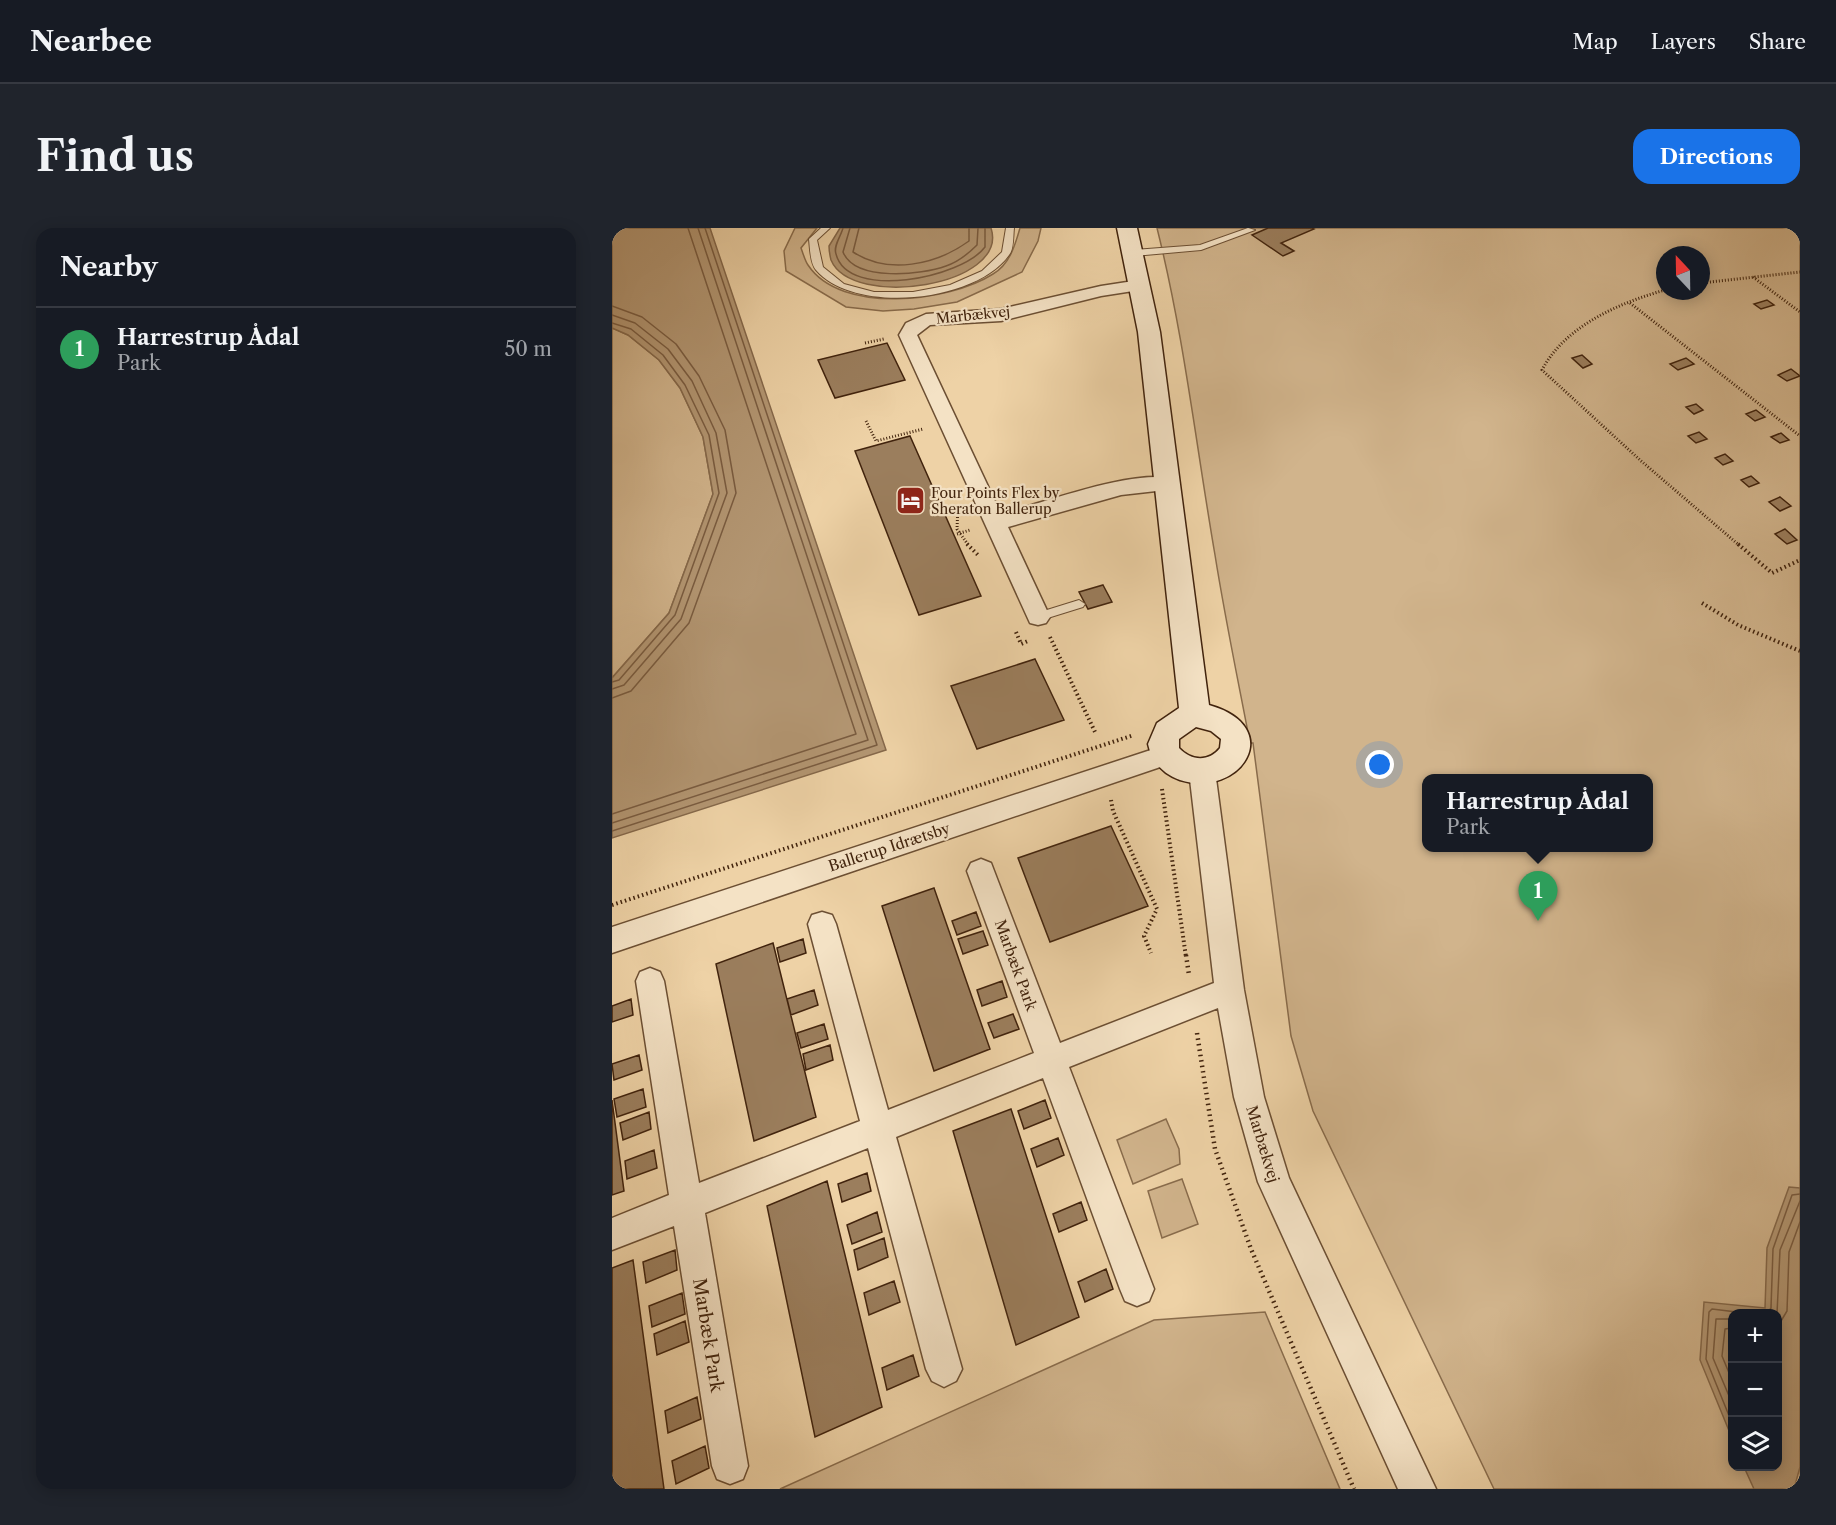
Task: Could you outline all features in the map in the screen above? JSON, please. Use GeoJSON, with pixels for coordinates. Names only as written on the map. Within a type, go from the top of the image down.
{"type":"FeatureCollection","features":[{"type":"Feature","properties":{"kind":"street"},"geometry":{"type":"LineString","coordinates":[[1127,228],[1149,332],[1195,714]]}},
{"type":"Feature","properties":{"kind":"street","name":"Marbækvej"},"geometry":{"type":"LineString","coordinates":[[1038,617],[997,523],[908,336],[913,327],[926,320],[1001,315],[1101,291],[1140,285]]}},
{"type":"Feature","properties":{"kind":"street"},"geometry":{"type":"LineString","coordinates":[[997,523],[1121,488],[1167,484]]}},
{"type":"Feature","properties":{"kind":"street"},"geometry":{"type":"LineString","coordinates":[[1195,714],[1219,718],[1229,726],[1235,737],[1235,749],[1229,760],[1217,768],[1202,771],[1179,766],[1166,745],[1170,726],[1181,718],[1195,714]]}},
{"type":"Feature","properties":{"kind":"street","name":"Ballerup Idrætsby"},"geometry":{"type":"LineString","coordinates":[[612,940],[1166,745]]}},
{"type":"Feature","properties":{"kind":"street","name":"Marbækvej"},"geometry":{"type":"LineString","coordinates":[[1202,771],[1229,990],[1248,1097],[1274,1182],[1417,1489]]}},
{"type":"Feature","properties":{"kind":"street","name":"Marbæk Park"},"geometry":{"type":"LineString","coordinates":[[981,871],[1137,1289]]}},
{"type":"Feature","properties":{"kind":"street"},"geometry":{"type":"LineString","coordinates":[[822,924],[944,1369]]}},
{"type":"Feature","properties":{"kind":"street","name":"Marbæk Park"},"geometry":{"type":"LineString","coordinates":[[650,981],[730,1466]]}},
{"type":"Feature","properties":{"kind":"street"},"geometry":{"type":"LineString","coordinates":[[612,1234],[1229,990]]}},
{"type":"Feature","properties":{"kind":"lane"},"geometry":{"type":"LineString","coordinates":[[826,228],[813,239],[812,246],[811,254],[820,270],[843,286],[869,295],[899,296],[948,289],[991,270],[1005,254],[1011,228]]}},
{"type":"Feature","properties":{"kind":"lane"},"geometry":{"type":"LineString","coordinates":[[1134,253],[1201,247],[1251,230]]}},
{"type":"Feature","properties":{"kind":"lane"},"geometry":{"type":"LineString","coordinates":[[1038,617],[1079,604]]}},
{"type":"Feature","properties":{"kind":"path"},"geometry":{"type":"LineString","coordinates":[[1710,282],[1800,272]]}},
{"type":"Feature","properties":{"kind":"path"},"geometry":{"type":"LineString","coordinates":[[1753,276],[1800,312]]}},
{"type":"Feature","properties":{"kind":"path"},"geometry":{"type":"LineString","coordinates":[[1656,293],[1595,317],[1569,336],[1542,370],[1640,459],[1772,573],[1800,560]]}},
{"type":"Feature","properties":{"kind":"path"},"geometry":{"type":"LineString","coordinates":[[1630,302],[1800,436]]}},
{"type":"Feature","properties":{"kind":"path"},"geometry":{"type":"LineString","coordinates":[[866,421],[876,441],[924,429]]}},
{"type":"Feature","properties":{"kind":"path"},"geometry":{"type":"LineString","coordinates":[[1702,603],[1738,625],[1800,651]]}},
{"type":"Feature","properties":{"kind":"path"},"geometry":{"type":"LineString","coordinates":[[1038,617],[1049,623],[1047,631],[1095,732]]}},
{"type":"Feature","properties":{"kind":"path"},"geometry":{"type":"LineString","coordinates":[[612,905],[1128,734],[1166,745]]}},
{"type":"Feature","properties":{"kind":"path"},"geometry":{"type":"LineString","coordinates":[[1111,797],[1113,811],[1157,909],[1143,936],[1151,952]]}},
{"type":"Feature","properties":{"kind":"shaded area"},"geometry":{"type":"Polygon","coordinates":[[[795,228],[817,228],[801,248],[808,265],[824,281],[845,291],[869,297],[896,299],[924,297],[974,284],[1004,265],[1011,254],[1020,228],[1041,228],[1038,241],[1022,272],[957,302],[883,311],[846,307],[786,271],[784,251],[795,228]]]}},
{"type":"Feature","properties":{"kind":"shaded area"},"geometry":{"type":"Polygon","coordinates":[[[1157,228],[1800,228],[1800,1489],[1494,1489],[1313,1111],[1291,1036],[1253,743],[1250,743],[1208,514],[1182,350],[1157,228]]]}},
{"type":"Feature","properties":{"kind":"shaded area"},"geometry":{"type":"Polygon","coordinates":[[[612,328],[628,335],[659,360],[680,388],[703,437],[713,494],[669,613],[612,678],[612,328]]]}},
{"type":"Feature","properties":{"kind":"shaded area"},"geometry":{"type":"Polygon","coordinates":[[[1166,1119],[1179,1149],[1180,1164],[1133,1184],[1117,1140],[1166,1119]]]}},
{"type":"Feature","properties":{"kind":"shaded area"},"geometry":{"type":"Polygon","coordinates":[[[1182,1179],[1198,1224],[1162,1238],[1148,1191],[1182,1179]]]}},
{"type":"Feature","properties":{"kind":"shaded area"},"geometry":{"type":"Polygon","coordinates":[[[1265,1312],[1340,1489],[780,1489],[1154,1320],[1265,1312]]]}},
{"type":"Feature","properties":{"kind":"water"},"geometry":{"type":"Polygon","coordinates":[[[612,228],[710,228],[886,750],[612,838],[612,678],[669,613],[713,494],[703,437],[680,388],[659,360],[628,335],[612,328],[612,228]]]}},
{"type":"Feature","properties":{"kind":"water"},"geometry":{"type":"Polygon","coordinates":[[[840,228],[991,228],[990,248],[977,264],[954,277],[926,284],[896,287],[868,284],[845,275],[831,260],[829,246],[840,228]]]}},
{"type":"Feature","properties":{"kind":"water"},"geometry":{"type":"Polygon","coordinates":[[[1789,1187],[1800,1188],[1800,1467],[1794,1489],[1754,1489],[1746,1471],[1782,1471],[1782,1309],[1728,1309],[1728,1428],[1700,1360],[1704,1302],[1765,1308],[1767,1248],[1789,1187]]]}},
{"type":"Feature","properties":{"kind":"building"},"geometry":{"type":"Polygon","coordinates":[[[1268,228],[1314,229],[1281,243],[1294,251],[1283,256],[1252,235],[1268,228]]]}},
{"type":"Feature","properties":{"kind":"building"},"geometry":{"type":"Polygon","coordinates":[[[1767,300],[1774,305],[1761,309],[1754,304],[1767,300]]]}},
{"type":"Feature","properties":{"kind":"building"},"geometry":{"type":"Polygon","coordinates":[[[887,343],[905,380],[835,398],[818,360],[887,343]]]}},
{"type":"Feature","properties":{"kind":"building"},"geometry":{"type":"Polygon","coordinates":[[[1582,355],[1592,364],[1583,368],[1572,358],[1582,355]]]}},
{"type":"Feature","properties":{"kind":"building"},"geometry":{"type":"Polygon","coordinates":[[[1686,358],[1694,364],[1678,370],[1670,364],[1686,358]]]}},
{"type":"Feature","properties":{"kind":"building"},"geometry":{"type":"Polygon","coordinates":[[[1791,369],[1800,376],[1787,381],[1778,375],[1791,369]]]}},
{"type":"Feature","properties":{"kind":"building"},"geometry":{"type":"Polygon","coordinates":[[[1696,404],[1703,410],[1694,414],[1686,407],[1696,404]]]}},
{"type":"Feature","properties":{"kind":"building"},"geometry":{"type":"Polygon","coordinates":[[[1756,410],[1765,417],[1755,421],[1746,414],[1756,410]]]}},
{"type":"Feature","properties":{"kind":"building"},"geometry":{"type":"Polygon","coordinates":[[[1699,432],[1707,439],[1696,443],[1688,436],[1699,432]]]}},
{"type":"Feature","properties":{"kind":"building"},"geometry":{"type":"Polygon","coordinates":[[[1781,433],[1789,440],[1780,443],[1771,437],[1781,433]]]}},
{"type":"Feature","properties":{"kind":"building"},"geometry":{"type":"Polygon","coordinates":[[[910,436],[981,596],[919,615],[855,451],[910,436]]]}},
{"type":"Feature","properties":{"kind":"building"},"geometry":{"type":"Polygon","coordinates":[[[1725,454],[1733,461],[1723,465],[1715,458],[1725,454]]]}},
{"type":"Feature","properties":{"kind":"building"},"geometry":{"type":"Polygon","coordinates":[[[1751,476],[1759,483],[1749,487],[1741,480],[1751,476]]]}},
{"type":"Feature","properties":{"kind":"building"},"geometry":{"type":"Polygon","coordinates":[[[1780,497],[1791,506],[1780,511],[1769,502],[1780,497]]]}},
{"type":"Feature","properties":{"kind":"building"},"geometry":{"type":"Polygon","coordinates":[[[1785,529],[1797,540],[1787,544],[1775,534],[1785,529]]]}},
{"type":"Feature","properties":{"kind":"building"},"geometry":{"type":"Polygon","coordinates":[[[1103,585],[1112,602],[1088,609],[1079,592],[1103,585]]]}},
{"type":"Feature","properties":{"kind":"building"},"geometry":{"type":"Polygon","coordinates":[[[1035,659],[1064,720],[977,749],[951,686],[1035,659]]]}},
{"type":"Feature","properties":{"kind":"building"},"geometry":{"type":"Polygon","coordinates":[[[1111,826],[1148,906],[1050,942],[1018,858],[1111,826]]]}},
{"type":"Feature","properties":{"kind":"building"},"geometry":{"type":"Polygon","coordinates":[[[934,888],[990,1049],[934,1071],[882,906],[934,888]]]}},
{"type":"Feature","properties":{"kind":"building"},"geometry":{"type":"Polygon","coordinates":[[[976,912],[981,926],[957,935],[952,921],[976,912]]]}},
{"type":"Feature","properties":{"kind":"building"},"geometry":{"type":"Polygon","coordinates":[[[983,931],[988,945],[963,954],[958,939],[983,931]]]}},
{"type":"Feature","properties":{"kind":"building"},"geometry":{"type":"Polygon","coordinates":[[[803,939],[806,953],[780,962],[777,948],[803,939]]]}},
{"type":"Feature","properties":{"kind":"building"},"geometry":{"type":"Polygon","coordinates":[[[773,943],[816,1117],[754,1141],[716,964],[773,943]]]}},
{"type":"Feature","properties":{"kind":"building"},"geometry":{"type":"Polygon","coordinates":[[[1002,981],[1007,997],[982,1006],[977,990],[1002,981]]]}},
{"type":"Feature","properties":{"kind":"building"},"geometry":{"type":"Polygon","coordinates":[[[814,990],[818,1005],[791,1015],[787,999],[814,990]]]}},
{"type":"Feature","properties":{"kind":"building"},"geometry":{"type":"Polygon","coordinates":[[[631,999],[633,1015],[612,1022],[612,1006],[631,999]]]}},
{"type":"Feature","properties":{"kind":"building"},"geometry":{"type":"Polygon","coordinates":[[[1013,1014],[1019,1029],[994,1038],[988,1023],[1013,1014]]]}},
{"type":"Feature","properties":{"kind":"building"},"geometry":{"type":"Polygon","coordinates":[[[824,1024],[828,1039],[801,1048],[797,1033],[824,1024]]]}},
{"type":"Feature","properties":{"kind":"building"},"geometry":{"type":"Polygon","coordinates":[[[830,1045],[833,1060],[806,1070],[803,1054],[830,1045]]]}},
{"type":"Feature","properties":{"kind":"building"},"geometry":{"type":"Polygon","coordinates":[[[639,1055],[642,1070],[614,1080],[612,1064],[639,1055]]]}},
{"type":"Feature","properties":{"kind":"building"},"geometry":{"type":"Polygon","coordinates":[[[643,1089],[646,1107],[617,1117],[614,1099],[643,1089]]]}},
{"type":"Feature","properties":{"kind":"building"},"geometry":{"type":"Polygon","coordinates":[[[612,1100],[624,1191],[612,1195],[612,1100]]]}},
{"type":"Feature","properties":{"kind":"building"},"geometry":{"type":"Polygon","coordinates":[[[1045,1100],[1051,1118],[1024,1129],[1018,1111],[1045,1100]]]}},
{"type":"Feature","properties":{"kind":"building"},"geometry":{"type":"Polygon","coordinates":[[[1011,1109],[1079,1317],[1016,1345],[953,1131],[1011,1109]]]}},
{"type":"Feature","properties":{"kind":"building"},"geometry":{"type":"Polygon","coordinates":[[[649,1112],[651,1129],[623,1140],[620,1123],[649,1112]]]}},
{"type":"Feature","properties":{"kind":"building"},"geometry":{"type":"Polygon","coordinates":[[[1058,1138],[1064,1155],[1037,1167],[1031,1149],[1058,1138]]]}},
{"type":"Feature","properties":{"kind":"building"},"geometry":{"type":"Polygon","coordinates":[[[654,1150],[657,1168],[627,1179],[625,1161],[654,1150]]]}},
{"type":"Feature","properties":{"kind":"building"},"geometry":{"type":"Polygon","coordinates":[[[867,1173],[871,1191],[842,1202],[838,1184],[867,1173]]]}},
{"type":"Feature","properties":{"kind":"building"},"geometry":{"type":"Polygon","coordinates":[[[827,1181],[882,1407],[815,1437],[767,1206],[827,1181]]]}},
{"type":"Feature","properties":{"kind":"building"},"geometry":{"type":"Polygon","coordinates":[[[1081,1202],[1087,1220],[1059,1232],[1053,1214],[1081,1202]]]}},
{"type":"Feature","properties":{"kind":"building"},"geometry":{"type":"Polygon","coordinates":[[[877,1212],[882,1232],[852,1244],[847,1225],[877,1212]]]}},
{"type":"Feature","properties":{"kind":"building"},"geometry":{"type":"Polygon","coordinates":[[[884,1238],[888,1257],[858,1270],[854,1250],[884,1238]]]}},
{"type":"Feature","properties":{"kind":"building"},"geometry":{"type":"Polygon","coordinates":[[[675,1250],[677,1270],[646,1283],[643,1262],[675,1250]]]}},
{"type":"Feature","properties":{"kind":"building"},"geometry":{"type":"Polygon","coordinates":[[[633,1260],[664,1489],[612,1489],[612,1268],[633,1260]]]}},
{"type":"Feature","properties":{"kind":"building"},"geometry":{"type":"Polygon","coordinates":[[[1106,1269],[1113,1289],[1085,1302],[1078,1282],[1106,1269]]]}},
{"type":"Feature","properties":{"kind":"building"},"geometry":{"type":"Polygon","coordinates":[[[894,1281],[900,1302],[869,1315],[864,1293],[894,1281]]]}},
{"type":"Feature","properties":{"kind":"building"},"geometry":{"type":"Polygon","coordinates":[[[682,1293],[685,1314],[652,1327],[649,1306],[682,1293]]]}},
{"type":"Feature","properties":{"kind":"building"},"geometry":{"type":"Polygon","coordinates":[[[685,1321],[689,1342],[657,1355],[654,1334],[685,1321]]]}},
{"type":"Feature","properties":{"kind":"building"},"geometry":{"type":"Polygon","coordinates":[[[913,1355],[919,1376],[887,1390],[882,1368],[913,1355]]]}},
{"type":"Feature","properties":{"kind":"building"},"geometry":{"type":"Polygon","coordinates":[[[697,1397],[701,1419],[668,1433],[665,1411],[697,1397]]]}},
{"type":"Feature","properties":{"kind":"building"},"geometry":{"type":"Polygon","coordinates":[[[705,1446],[709,1468],[676,1484],[672,1461],[705,1446]]]}},
{"type":"Feature","properties":{"kind":"place","name":"Four Points Flex by Sheraton Ballerup"},"geometry":{"type":"Point","coordinates":[910,501]}},
{"type":"Feature","properties":{"kind":"place","name":"Harrestrup Ådal"},"geometry":{"type":"Point","coordinates":[1538,921]}}]}
